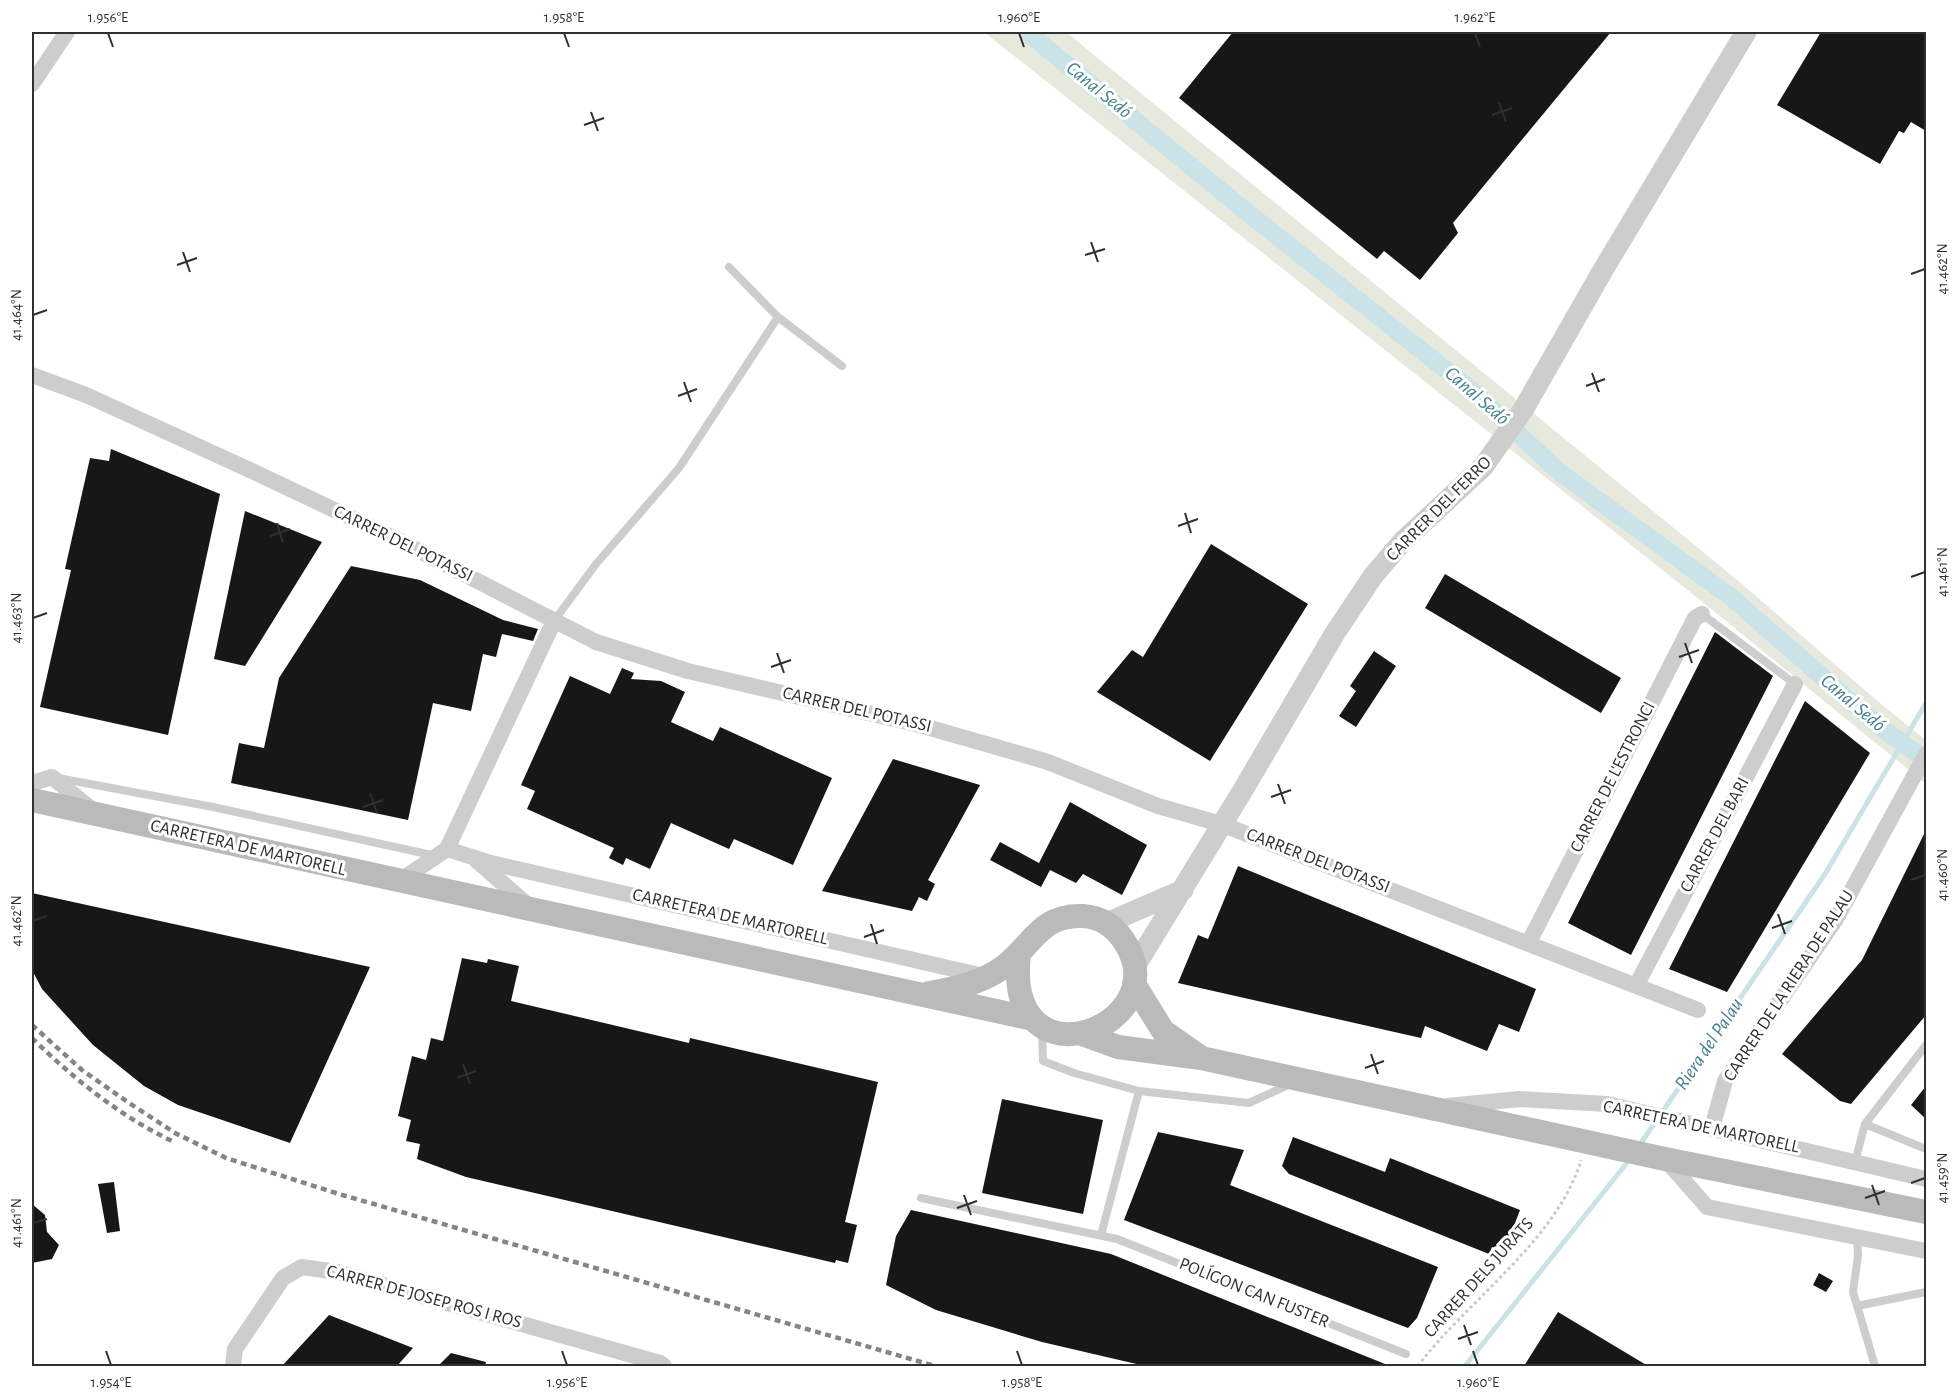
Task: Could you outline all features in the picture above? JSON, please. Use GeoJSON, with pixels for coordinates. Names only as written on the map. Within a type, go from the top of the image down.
{"type":"FeatureCollection","features":[{"type":"Feature","properties":{"kind":"main road","name":"CARRETERA DE MARTORELL"},"geometry":{"type":"LineString","coordinates":[[32,800],[535,912],[918,994],[1038,1022],[1055,1033],[1082,1034],[1118,1047],[1201,1058],[1436,1107],[1665,1159],[1926,1212]]}},
{"type":"Feature","properties":{"kind":"main road","name":"CARRETERA DE MARTORELL"},"geometry":{"type":"LineString","coordinates":[[918,994],[949,990],[988,976],[1019,954],[1033,935],[1062,918],[1084,916],[1107,922],[1126,943],[1134,976],[1163,1031],[1201,1058]]}},
{"type":"Feature","properties":{"kind":"main road"},"geometry":{"type":"LineString","coordinates":[[1019,954],[1018,987],[1024,1007],[1038,1022]]}},
{"type":"Feature","properties":{"kind":"main road","name":"CARRETERA DE MARTORELL"},"geometry":{"type":"LineString","coordinates":[[1082,1034],[1106,1025],[1116,1016],[1124,1007],[1134,976]]}},
{"type":"Feature","properties":{"kind":"street"},"geometry":{"type":"LineString","coordinates":[[32,84],[67,32]]}},
{"type":"Feature","properties":{"kind":"street","name":"CARRER DEL FERRO"},"geometry":{"type":"LineString","coordinates":[[1134,976],[1335,633],[1373,576],[1403,541],[1483,467],[1498,449],[1746,32]]}},
{"type":"Feature","properties":{"kind":"street","name":"CARRER DEL POTASSI"},"geometry":{"type":"LineString","coordinates":[[32,375],[86,395],[402,542],[596,642],[688,671],[938,730],[1048,762],[1158,806],[1221,824],[1698,1010]]}},
{"type":"Feature","properties":{"kind":"street","name":"CARRER DE L'ESTRONCI"},"geometry":{"type":"LineString","coordinates":[[1528,944],[1695,618],[1702,614]]}},
{"type":"Feature","properties":{"kind":"street"},"geometry":{"type":"LineString","coordinates":[[398,882],[442,853],[554,621]]}},
{"type":"Feature","properties":{"kind":"street","name":"CARRER DEL BARI"},"geometry":{"type":"LineString","coordinates":[[1636,986],[1795,684]]}},
{"type":"Feature","properties":{"kind":"street","name":"CARRER DE LA RIERA DE PALAU"},"geometry":{"type":"LineString","coordinates":[[1712,1128],[1725,1081],[1836,919],[1926,754]]}},
{"type":"Feature","properties":{"kind":"street"},"geometry":{"type":"LineString","coordinates":[[32,783],[52,777]]}},
{"type":"Feature","properties":{"kind":"street","name":"CARRETERA DE MARTORELL"},"geometry":{"type":"LineString","coordinates":[[52,777],[98,814]]}},
{"type":"Feature","properties":{"kind":"street","name":"CARRETERA DE MARTORELL"},"geometry":{"type":"LineString","coordinates":[[442,853],[472,857],[988,976]]}},
{"type":"Feature","properties":{"kind":"street","name":"CARRETERA DE MARTORELL"},"geometry":{"type":"LineString","coordinates":[[472,857],[535,912]]}},
{"type":"Feature","properties":{"kind":"street"},"geometry":{"type":"LineString","coordinates":[[1107,922],[1183,890]]}},
{"type":"Feature","properties":{"kind":"street","name":"CARRETERA DE MARTORELL"},"geometry":{"type":"LineString","coordinates":[[1436,1107],[1520,1099],[1607,1104],[1926,1179]]}},
{"type":"Feature","properties":{"kind":"street"},"geometry":{"type":"LineString","coordinates":[[1665,1159],[1707,1207],[1926,1251]]}},
{"type":"Feature","properties":{"kind":"street","name":"CARRER DE JOSEP ROS I ROS"},"geometry":{"type":"LineString","coordinates":[[233,1366],[236,1349],[283,1278],[302,1267],[349,1275],[664,1366]]}},
{"type":"Feature","properties":{"kind":"lane"},"geometry":{"type":"LineString","coordinates":[[729,267],[778,317],[842,366]]}},
{"type":"Feature","properties":{"kind":"lane"},"geometry":{"type":"LineString","coordinates":[[554,621],[596,564],[679,468],[778,317]]}},
{"type":"Feature","properties":{"kind":"lane"},"geometry":{"type":"LineString","coordinates":[[1702,614],[1795,684]]}},
{"type":"Feature","properties":{"kind":"lane"},"geometry":{"type":"LineString","coordinates":[[32,772],[442,853]]}},
{"type":"Feature","properties":{"kind":"lane"},"geometry":{"type":"LineString","coordinates":[[1038,1022],[1043,1061],[1074,1073],[1140,1091],[1249,1103],[1302,1079]]}},
{"type":"Feature","properties":{"kind":"lane"},"geometry":{"type":"LineString","coordinates":[[1855,1162],[1865,1124],[1926,1045]]}},
{"type":"Feature","properties":{"kind":"lane"},"geometry":{"type":"LineString","coordinates":[[1101,1235],[1140,1091]]}},
{"type":"Feature","properties":{"kind":"lane"},"geometry":{"type":"LineString","coordinates":[[1865,1124],[1926,1149]]}},
{"type":"Feature","properties":{"kind":"lane","name":"POLÍGON CAN FUSTER"},"geometry":{"type":"LineString","coordinates":[[921,1198],[1101,1235],[1128,1243],[1406,1354]]}},
{"type":"Feature","properties":{"kind":"lane"},"geometry":{"type":"LineString","coordinates":[[1857,1237],[1858,1255],[1853,1292],[1875,1366]]}},
{"type":"Feature","properties":{"kind":"lane"},"geometry":{"type":"LineString","coordinates":[[1857,1306],[1926,1293]]}},
{"type":"Feature","properties":{"kind":"path","name":"CARRER DELS JURATS"},"geometry":{"type":"LineString","coordinates":[[1418,1366],[1514,1264],[1555,1211],[1577,1173],[1587,1142]]}},
{"type":"Feature","properties":{"kind":"shaded area"},"geometry":{"type":"Polygon","coordinates":[[[984,32],[1066,32],[1708,556],[1926,740],[1926,784],[1689,591],[984,32]]]}},
{"type":"Feature","properties":{"kind":"building"},"geometry":{"type":"Polygon","coordinates":[[[1233,32],[1611,32],[1453,223],[1458,233],[1420,280],[1384,251],[1377,259],[1179,98],[1233,32]]]}},
{"type":"Feature","properties":{"kind":"building"},"geometry":{"type":"Polygon","coordinates":[[[1821,32],[1926,32],[1926,131],[1911,122],[1904,133],[1899,131],[1880,164],[1777,105],[1821,32]]]}},
{"type":"Feature","properties":{"kind":"building"},"geometry":{"type":"Polygon","coordinates":[[[111,449],[220,494],[168,735],[40,707],[71,570],[65,569],[90,458],[109,461],[111,449]]]}},
{"type":"Feature","properties":{"kind":"building"},"geometry":{"type":"Polygon","coordinates":[[[245,511],[322,542],[245,666],[214,659],[245,511]]]}},
{"type":"Feature","properties":{"kind":"building"},"geometry":{"type":"Polygon","coordinates":[[[1211,544],[1308,604],[1210,761],[1097,692],[1132,650],[1143,657],[1211,544]]]}},
{"type":"Feature","properties":{"kind":"building"},"geometry":{"type":"Polygon","coordinates":[[[351,566],[420,580],[503,620],[538,629],[533,641],[502,634],[496,657],[483,654],[471,711],[433,703],[408,820],[231,783],[239,743],[264,748],[279,678],[351,566]]]}},
{"type":"Feature","properties":{"kind":"building"},"geometry":{"type":"Polygon","coordinates":[[[1445,574],[1621,678],[1601,713],[1425,608],[1445,574]]]}},
{"type":"Feature","properties":{"kind":"building"},"geometry":{"type":"Polygon","coordinates":[[[1715,632],[1773,676],[1631,955],[1568,923],[1715,632]]]}},
{"type":"Feature","properties":{"kind":"building"},"geometry":{"type":"Polygon","coordinates":[[[1374,651],[1396,666],[1356,727],[1339,716],[1356,691],[1350,686],[1374,651]]]}},
{"type":"Feature","properties":{"kind":"building"},"geometry":{"type":"Polygon","coordinates":[[[622,668],[634,673],[631,679],[661,681],[685,692],[671,722],[713,741],[720,727],[832,778],[793,865],[734,839],[729,849],[671,823],[650,869],[626,858],[623,865],[609,858],[614,848],[527,809],[535,791],[521,785],[570,676],[610,694],[622,668]]]}},
{"type":"Feature","properties":{"kind":"building"},"geometry":{"type":"Polygon","coordinates":[[[1805,701],[1870,753],[1727,992],[1669,969],[1805,701]]]}},
{"type":"Feature","properties":{"kind":"building"},"geometry":{"type":"Polygon","coordinates":[[[893,759],[980,785],[928,880],[935,884],[927,901],[919,897],[912,911],[822,891],[893,759]]]}},
{"type":"Feature","properties":{"kind":"building"},"geometry":{"type":"Polygon","coordinates":[[[1070,802],[1147,845],[1122,895],[1083,874],[1076,883],[1050,870],[1041,887],[990,860],[1000,842],[1039,863],[1070,802]]]}},
{"type":"Feature","properties":{"kind":"building"},"geometry":{"type":"Polygon","coordinates":[[[1926,830],[1926,1015],[1851,1104],[1840,1101],[1782,1054],[1862,960],[1926,830]]]}},
{"type":"Feature","properties":{"kind":"building"},"geometry":{"type":"Polygon","coordinates":[[[1238,866],[1536,989],[1519,1032],[1499,1024],[1487,1051],[1425,1026],[1421,1038],[1178,983],[1198,935],[1208,939],[1238,866]]]}},
{"type":"Feature","properties":{"kind":"building"},"geometry":{"type":"Polygon","coordinates":[[[32,893],[370,967],[290,1143],[178,1105],[144,1086],[93,1045],[42,989],[32,970],[32,893]]]}},
{"type":"Feature","properties":{"kind":"building"},"geometry":{"type":"Polygon","coordinates":[[[462,958],[487,963],[488,959],[519,966],[511,1001],[689,1043],[690,1038],[878,1082],[845,1222],[857,1225],[848,1263],[836,1260],[835,1263],[466,1177],[417,1159],[420,1144],[406,1141],[411,1120],[398,1116],[412,1056],[426,1060],[431,1038],[443,1041],[462,958]]]}},
{"type":"Feature","properties":{"kind":"building"},"geometry":{"type":"Polygon","coordinates":[[[1926,1086],[1926,1119],[1911,1105],[1926,1086]]]}},
{"type":"Feature","properties":{"kind":"building"},"geometry":{"type":"Polygon","coordinates":[[[1002,1099],[1103,1120],[1083,1214],[982,1193],[1002,1099]]]}},
{"type":"Feature","properties":{"kind":"building"},"geometry":{"type":"Polygon","coordinates":[[[1158,1132],[1244,1150],[1230,1185],[1438,1267],[1417,1318],[1408,1328],[1124,1220],[1158,1132]]]}},
{"type":"Feature","properties":{"kind":"building"},"geometry":{"type":"Polygon","coordinates":[[[1293,1137],[1385,1172],[1390,1158],[1520,1210],[1504,1252],[1492,1247],[1489,1254],[1289,1174],[1282,1166],[1293,1137]]]}},
{"type":"Feature","properties":{"kind":"building"},"geometry":{"type":"Polygon","coordinates":[[[114,1182],[120,1231],[107,1233],[98,1184],[114,1182]]]}},
{"type":"Feature","properties":{"kind":"building"},"geometry":{"type":"Polygon","coordinates":[[[32,1204],[45,1215],[47,1232],[59,1245],[52,1259],[32,1263],[32,1204]]]}},
{"type":"Feature","properties":{"kind":"building"},"geometry":{"type":"Polygon","coordinates":[[[911,1210],[1111,1254],[1390,1366],[1145,1366],[1042,1342],[936,1310],[886,1285],[896,1236],[911,1210]]]}},
{"type":"Feature","properties":{"kind":"building"},"geometry":{"type":"Polygon","coordinates":[[[1819,1273],[1833,1281],[1826,1292],[1813,1285],[1819,1273]]]}},
{"type":"Feature","properties":{"kind":"building"},"geometry":{"type":"Polygon","coordinates":[[[1558,1312],[1648,1366],[1524,1366],[1558,1312]]]}},
{"type":"Feature","properties":{"kind":"building"},"geometry":{"type":"Polygon","coordinates":[[[329,1315],[413,1348],[397,1366],[282,1366],[329,1315]]]}},
{"type":"Feature","properties":{"kind":"building"},"geometry":{"type":"Polygon","coordinates":[[[451,1353],[486,1362],[485,1366],[438,1366],[451,1353]]]}},
{"type":"Feature","properties":{"kind":"waterway","name":"Canal Sedó"},"geometry":{"type":"LineString","coordinates":[[1027,32],[1248,213],[1475,393],[1558,471],[1731,597],[1880,727],[1926,760]]}},
{"type":"Feature","properties":{"kind":"waterway","name":"Riera del Palau"},"geometry":{"type":"LineString","coordinates":[[1639,1146],[1825,874],[1926,703]]}},
{"type":"Feature","properties":{"kind":"waterway","name":"Riera del Palau"},"geometry":{"type":"LineString","coordinates":[[1465,1366],[1630,1159]]}},
{"type":"Feature","properties":{"kind":"railway"},"geometry":{"type":"LineString","coordinates":[[32,1025],[82,1070],[129,1103],[175,1133],[226,1158],[339,1194],[935,1366]]}},
{"type":"Feature","properties":{"kind":"railway"},"geometry":{"type":"LineString","coordinates":[[32,1038],[99,1096],[135,1121],[174,1142]]}}]}
